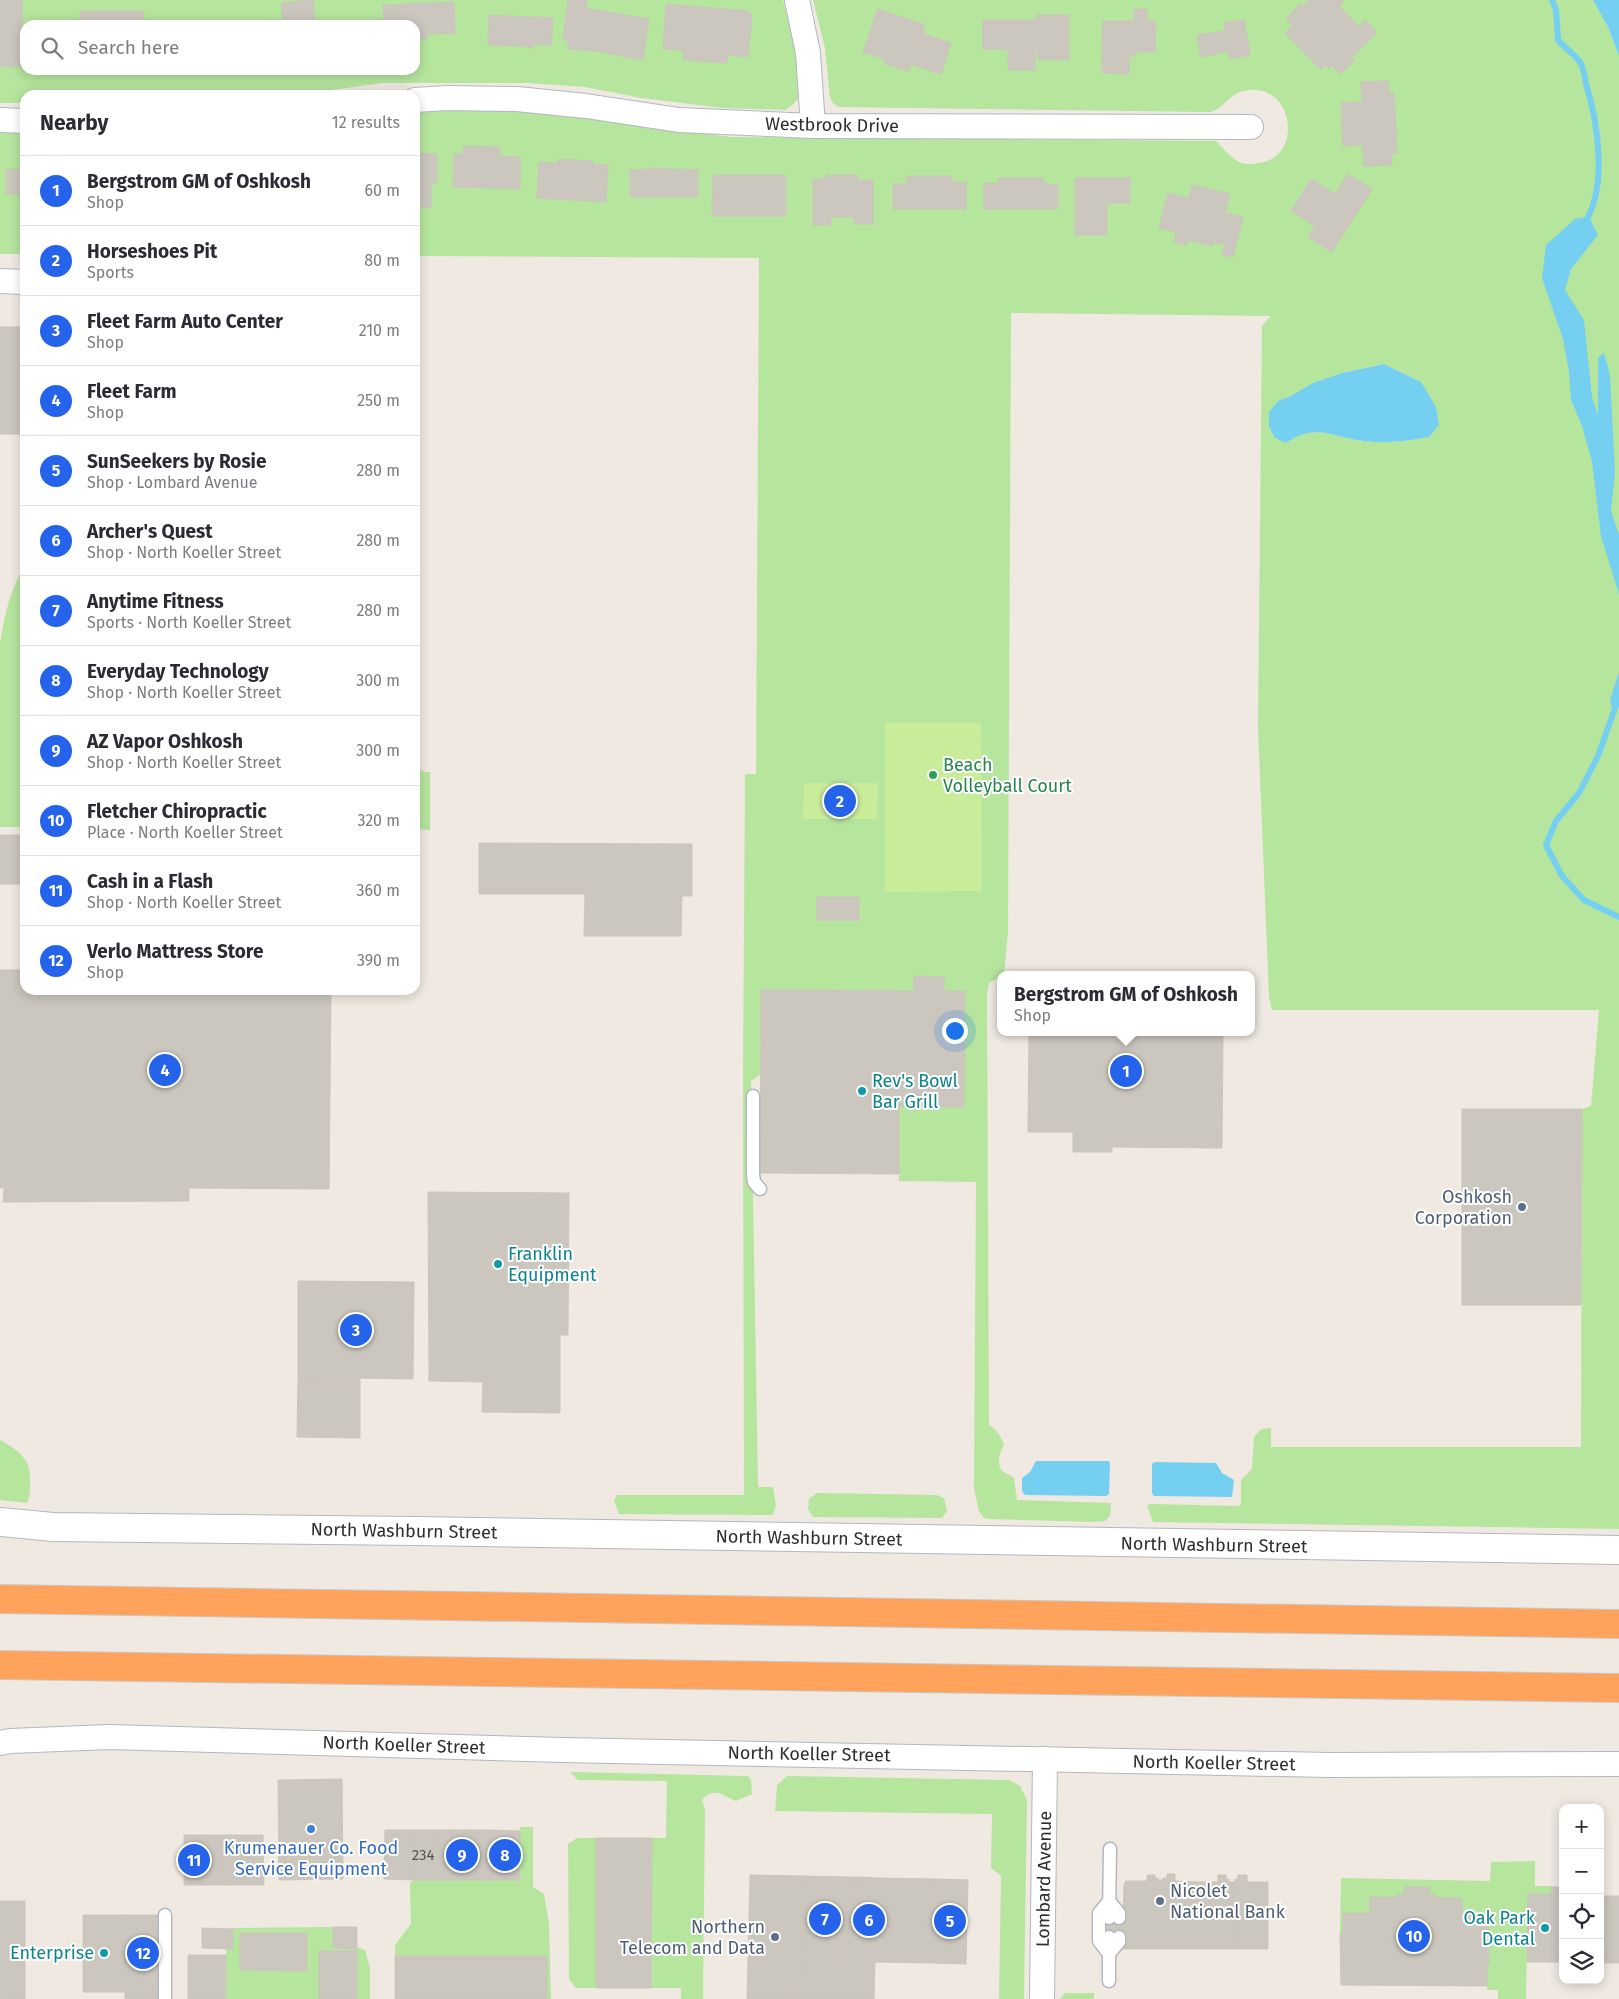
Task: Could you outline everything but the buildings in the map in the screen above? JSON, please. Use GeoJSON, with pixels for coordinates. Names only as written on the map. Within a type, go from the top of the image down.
{"type":"FeatureCollection","features":[{"type":"Feature","properties":{"kind":"highway"},"geometry":{"type":"LineString","coordinates":[[0,1599],[1619,1624]]}},
{"type":"Feature","properties":{"kind":"highway"},"geometry":{"type":"LineString","coordinates":[[0,1665],[1619,1688]]}},
{"type":"Feature","properties":{"kind":"street"},"geometry":{"type":"LineString","coordinates":[[796,0],[808,54],[813,126]]}},
{"type":"Feature","properties":{"kind":"street","name":"Westbrook Drive"},"geometry":{"type":"LineString","coordinates":[[420,100],[517,99],[586,106],[679,120],[813,126],[1252,126]]}},
{"type":"Feature","properties":{"kind":"street"},"geometry":{"type":"LineString","coordinates":[[0,120],[20,120]]}},
{"type":"Feature","properties":{"kind":"street"},"geometry":{"type":"LineString","coordinates":[[0,281],[20,282]]}},
{"type":"Feature","properties":{"kind":"street","name":"North Washburn Street"},"geometry":{"type":"LineString","coordinates":[[0,1522],[53,1528],[416,1531],[1619,1550]]}},
{"type":"Feature","properties":{"kind":"street","name":"North Koeller Street"},"geometry":{"type":"LineString","coordinates":[[0,1743],[108,1737],[563,1750],[1329,1765],[1619,1764]]}},
{"type":"Feature","properties":{"kind":"street","name":"Lombard Avenue"},"geometry":{"type":"LineString","coordinates":[[1042,1999],[1044,1759]]}},
{"type":"Feature","properties":{"kind":"lane"},"geometry":{"type":"LineString","coordinates":[[753,1096],[753,1174],[754,1182],[760,1189]]}},
{"type":"Feature","properties":{"kind":"lane"},"geometry":{"type":"LineString","coordinates":[[1110,1850],[1109,1902],[1114,1918]]}},
{"type":"Feature","properties":{"kind":"lane"},"geometry":{"type":"LineString","coordinates":[[1109,1902],[1099,1913],[1099,1941],[1109,1954]]}},
{"type":"Feature","properties":{"kind":"lane"},"geometry":{"type":"LineString","coordinates":[[165,1999],[166,1915]]}},
{"type":"Feature","properties":{"kind":"lane"},"geometry":{"type":"LineString","coordinates":[[1109,1981],[1109,1954],[1114,1937]]}},
{"type":"Feature","properties":{"kind":"green space"},"geometry":{"type":"Polygon","coordinates":[[[0,0],[783,0],[798,66],[799,80],[797,100],[785,110],[723,108],[642,98],[585,87],[527,83],[384,83],[331,90],[20,90],[20,103],[0,103],[0,0]]]}},
{"type":"Feature","properties":{"kind":"green space"},"geometry":{"type":"Polygon","coordinates":[[[813,0],[1593,0],[1608,27],[1619,56],[1619,1529],[1153,1522],[1147,1505],[1239,1506],[1241,1504],[1241,1480],[1252,1469],[1254,1437],[1261,1429],[1271,1428],[1271,1447],[1581,1447],[1582,1109],[1591,1106],[1599,1010],[1272,1010],[1269,997],[1258,727],[1262,326],[1271,316],[1011,313],[1008,932],[1004,971],[997,971],[997,979],[989,983],[987,996],[989,1425],[997,1431],[1004,1445],[999,1457],[999,1463],[1001,1470],[1014,1478],[1017,1500],[1111,1503],[1110,1516],[1105,1521],[1093,1522],[989,1519],[984,1518],[979,1511],[974,1489],[976,1182],[899,1181],[899,1106],[963,1107],[944,991],[944,977],[914,976],[914,991],[761,990],[760,1075],[751,1081],[758,1487],[773,1487],[776,1505],[773,1515],[619,1514],[614,1501],[617,1495],[744,1495],[743,1075],[745,774],[756,774],[759,258],[420,256],[420,111],[492,110],[549,113],[731,137],[1216,141],[1236,160],[1248,164],[1272,159],[1282,149],[1287,137],[1288,124],[1284,110],[1277,99],[1265,92],[1250,90],[1237,94],[1221,107],[1211,112],[839,107],[830,98],[825,48],[813,0]],[[1384,364],[1342,373],[1279,400],[1269,427],[1275,437],[1286,443],[1307,433],[1316,432],[1372,442],[1405,441],[1429,437],[1421,382],[1384,364]]]}},
{"type":"Feature","properties":{"kind":"green space"},"geometry":{"type":"Polygon","coordinates":[[[0,132],[20,132],[20,254],[0,254],[0,132]]]}},
{"type":"Feature","properties":{"kind":"green space"},"geometry":{"type":"Polygon","coordinates":[[[20,575],[20,827],[0,827],[0,644],[6,613],[20,575]]]}},
{"type":"Feature","properties":{"kind":"green space","name":"Beach Volleyball Court"},"geometry":{"type":"Polygon","coordinates":[[[885,723],[981,723],[982,891],[885,892],[885,723]]]}},
{"type":"Feature","properties":{"kind":"green space"},"geometry":{"type":"Polygon","coordinates":[[[420,770],[430,772],[430,830],[420,829],[420,770]]]}},
{"type":"Feature","properties":{"kind":"green space"},"geometry":{"type":"Polygon","coordinates":[[[804,783],[878,783],[877,819],[803,819],[804,783]]]}},
{"type":"Feature","properties":{"kind":"green space"},"geometry":{"type":"Polygon","coordinates":[[[0,1440],[18,1452],[29,1468],[30,1494],[27,1503],[0,1500],[0,1440]]]}},
{"type":"Feature","properties":{"kind":"green space"},"geometry":{"type":"Polygon","coordinates":[[[817,1493],[937,1495],[944,1498],[947,1511],[942,1518],[813,1517],[808,1509],[809,1499],[817,1493]]]}},
{"type":"Feature","properties":{"kind":"green space"},"geometry":{"type":"Polygon","coordinates":[[[570,1772],[748,1776],[751,1780],[752,1794],[736,1801],[719,1793],[711,1794],[702,1800],[705,1810],[703,1999],[681,1999],[681,1988],[651,1988],[652,1838],[666,1838],[667,1781],[578,1780],[570,1772]]]}},
{"type":"Feature","properties":{"kind":"green space"},"geometry":{"type":"Polygon","coordinates":[[[787,1776],[1009,1780],[1020,1786],[1027,1800],[1024,1999],[999,1999],[1001,1876],[991,1868],[992,1814],[775,1811],[777,1785],[787,1776]]]}},
{"type":"Feature","properties":{"kind":"green space"},"geometry":{"type":"Polygon","coordinates":[[[520,1827],[533,1827],[533,1887],[544,1894],[549,1924],[551,1999],[547,1999],[547,1956],[395,1956],[395,1945],[411,1924],[410,1883],[414,1880],[519,1880],[520,1827]]]}},
{"type":"Feature","properties":{"kind":"green space"},"geometry":{"type":"Polygon","coordinates":[[[577,1838],[596,1838],[596,1988],[576,1988],[569,1979],[568,1844],[577,1838]]]}},
{"type":"Feature","properties":{"kind":"green space"},"geometry":{"type":"Polygon","coordinates":[[[1535,1861],[1535,1886],[1552,1886],[1551,1894],[1528,1894],[1526,1999],[1498,1999],[1498,1990],[1487,1990],[1487,1963],[1489,1963],[1488,1914],[1462,1913],[1461,1898],[1436,1898],[1436,1895],[1429,1895],[1429,1887],[1404,1887],[1404,1895],[1397,1895],[1396,1897],[1370,1897],[1370,1913],[1343,1914],[1343,1934],[1340,1934],[1341,1878],[1490,1881],[1491,1862],[1535,1861]]]}},
{"type":"Feature","properties":{"kind":"green space"},"geometry":{"type":"Polygon","coordinates":[[[333,1927],[334,1948],[356,1949],[357,1947],[365,1950],[370,1968],[370,1999],[226,1999],[226,1949],[233,1949],[233,1928],[333,1927]]]}},
{"type":"Feature","properties":{"kind":"green space"},"geometry":{"type":"Polygon","coordinates":[[[1065,1993],[1094,1993],[1094,1999],[1060,1999],[1065,1993]]]}},
{"type":"Feature","properties":{"kind":"water"},"geometry":{"type":"Polygon","coordinates":[[[1593,0],[1619,0],[1619,56],[1608,27],[1593,0]]]}},
{"type":"Feature","properties":{"kind":"water"},"geometry":{"type":"Polygon","coordinates":[[[1589,217],[1598,235],[1571,269],[1565,290],[1584,320],[1592,397],[1598,415],[1598,358],[1604,353],[1610,375],[1615,473],[1611,511],[1619,535],[1619,594],[1601,536],[1592,462],[1582,426],[1571,400],[1569,372],[1563,339],[1542,278],[1546,245],[1575,219],[1589,217]]]}},
{"type":"Feature","properties":{"kind":"water"},"geometry":{"type":"Polygon","coordinates":[[[1384,364],[1421,382],[1436,407],[1439,425],[1429,437],[1405,441],[1372,442],[1316,432],[1307,433],[1286,443],[1275,438],[1269,427],[1269,412],[1279,400],[1289,397],[1313,383],[1342,373],[1384,364]]]}},
{"type":"Feature","properties":{"kind":"water"},"geometry":{"type":"Polygon","coordinates":[[[1619,672],[1619,706],[1613,711],[1610,700],[1619,672]]]}},
{"type":"Feature","properties":{"kind":"water"},"geometry":{"type":"Polygon","coordinates":[[[1036,1461],[1109,1461],[1109,1494],[1106,1496],[1025,1495],[1022,1491],[1022,1478],[1030,1472],[1036,1461]]]}},
{"type":"Feature","properties":{"kind":"water"},"geometry":{"type":"Polygon","coordinates":[[[1155,1462],[1216,1463],[1222,1473],[1234,1480],[1232,1497],[1154,1496],[1152,1493],[1152,1464],[1155,1462]]]}},
{"type":"Feature","properties":{"kind":"waterway"},"geometry":{"type":"LineString","coordinates":[[1552,0],[1556,10],[1558,40],[1578,59],[1582,67],[1597,136],[1599,155],[1596,192],[1584,224]]}},
{"type":"Feature","properties":{"kind":"waterway"},"geometry":{"type":"LineString","coordinates":[[1619,697],[1598,756],[1579,793],[1556,821],[1546,845],[1562,876],[1584,900],[1619,917]]}},
{"type":"Feature","properties":{"kind":"place","name":"Beach Volleyball Court"},"geometry":{"type":"Point","coordinates":[933,775]}},
{"type":"Feature","properties":{"kind":"place","name":"Horseshoes Pit"},"geometry":{"type":"Point","coordinates":[840,801]}},
{"type":"Feature","properties":{"kind":"place","name":"Fleet Farm"},"geometry":{"type":"Point","coordinates":[165,1070]}},
{"type":"Feature","properties":{"kind":"place","name":"Bergstrom GM of Oshkosh"},"geometry":{"type":"Point","coordinates":[1126,1071]}},
{"type":"Feature","properties":{"kind":"place","name":"Rev's Bowl Bar Grill"},"geometry":{"type":"Point","coordinates":[862,1091]}},
{"type":"Feature","properties":{"kind":"place","name":"Oshkosh Corporation"},"geometry":{"type":"Point","coordinates":[1522,1207]}},
{"type":"Feature","properties":{"kind":"place","name":"Franklin Equipment"},"geometry":{"type":"Point","coordinates":[498,1264]}},
{"type":"Feature","properties":{"kind":"place","name":"Fleet Farm Auto Center"},"geometry":{"type":"Point","coordinates":[356,1330]}},
{"type":"Feature","properties":{"kind":"place","name":"Krumenauer Co. Food Service Equipment"},"geometry":{"type":"Point","coordinates":[311,1829]}},
{"type":"Feature","properties":{"kind":"place","name":"AZ Vapor Oshkosh"},"geometry":{"type":"Point","coordinates":[462,1855]}},
{"type":"Feature","properties":{"kind":"place","name":"Everyday Technology"},"geometry":{"type":"Point","coordinates":[505,1855]}},
{"type":"Feature","properties":{"kind":"place","name":"Cash in a Flash"},"geometry":{"type":"Point","coordinates":[194,1860]}},
{"type":"Feature","properties":{"kind":"place","name":"Nicolet National Bank"},"geometry":{"type":"Point","coordinates":[1160,1901]}},
{"type":"Feature","properties":{"kind":"place","name":"Anytime Fitness"},"geometry":{"type":"Point","coordinates":[825,1919]}},
{"type":"Feature","properties":{"kind":"place","name":"Archer's Quest"},"geometry":{"type":"Point","coordinates":[869,1920]}},
{"type":"Feature","properties":{"kind":"place","name":"SunSeekers by Rosie"},"geometry":{"type":"Point","coordinates":[950,1921]}},
{"type":"Feature","properties":{"kind":"place","name":"Oak Park Dental"},"geometry":{"type":"Point","coordinates":[1545,1928]}},
{"type":"Feature","properties":{"kind":"place","name":"Fletcher Chiropractic"},"geometry":{"type":"Point","coordinates":[1414,1936]}},
{"type":"Feature","properties":{"kind":"place","name":"Northern Telecom and Data"},"geometry":{"type":"Point","coordinates":[775,1937]}},
{"type":"Feature","properties":{"kind":"place","name":"Enterprise"},"geometry":{"type":"Point","coordinates":[104,1953]}},
{"type":"Feature","properties":{"kind":"place","name":"Verlo Mattress Store"},"geometry":{"type":"Point","coordinates":[143,1953]}}]}
